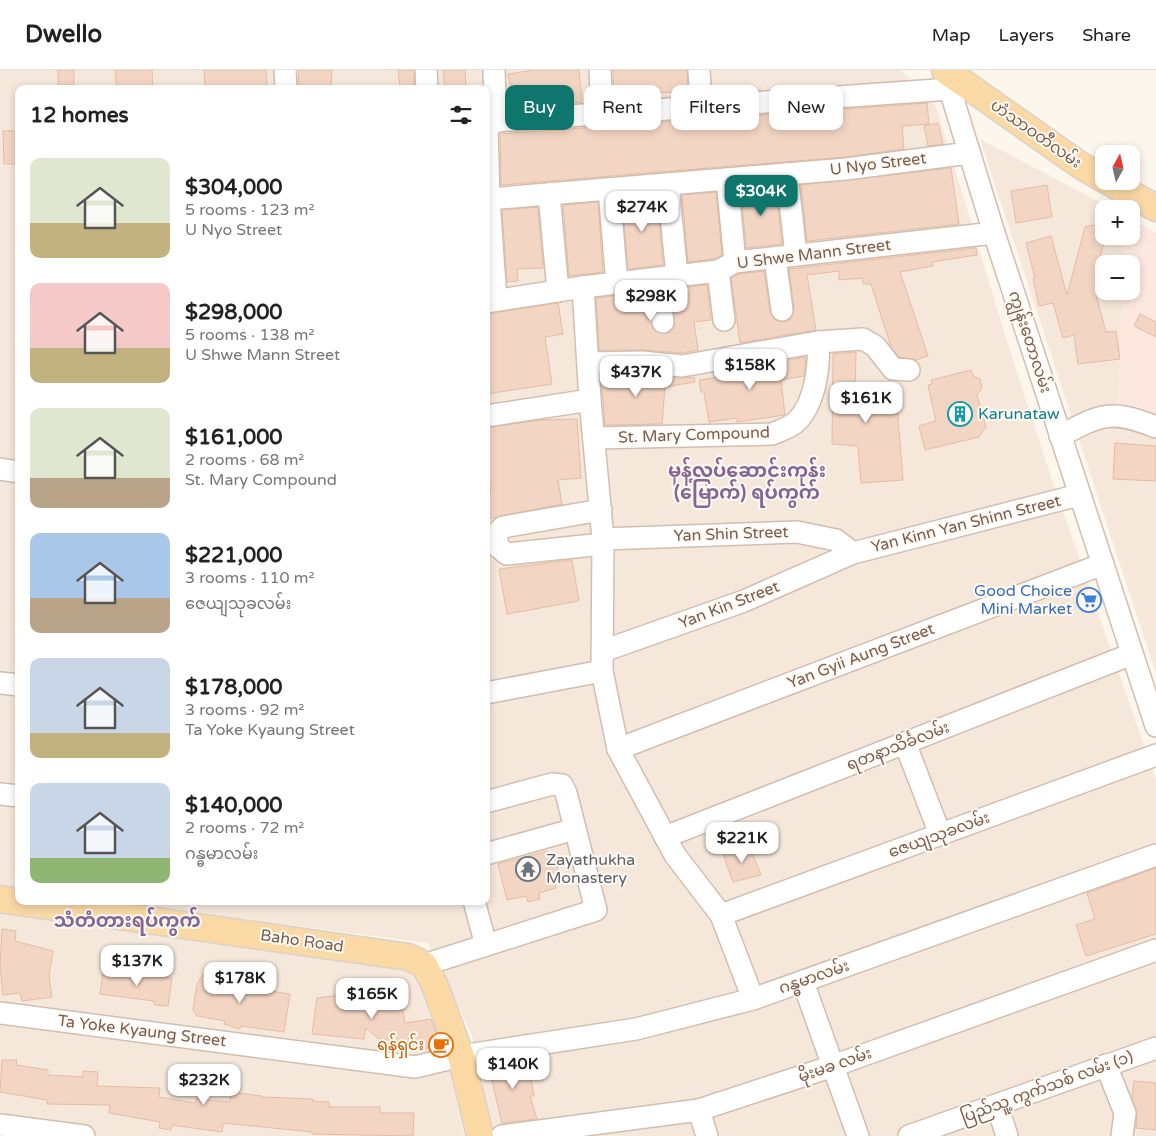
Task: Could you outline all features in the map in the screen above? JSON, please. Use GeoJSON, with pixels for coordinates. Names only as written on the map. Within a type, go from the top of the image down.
{"type":"FeatureCollection","features":[{"type":"Feature","properties":{"kind":"main road","name":"ဟံသာဝတီလမ်း"},"geometry":{"type":"LineString","coordinates":[[947,76],[1095,174]]}},
{"type":"Feature","properties":{"kind":"main road"},"geometry":{"type":"LineString","coordinates":[[1124,190],[1156,208]]}},
{"type":"Feature","properties":{"kind":"main road","name":"Baho Road"},"geometry":{"type":"LineString","coordinates":[[0,899],[15,901]]}},
{"type":"Feature","properties":{"kind":"main road","name":"Baho Road"},"geometry":{"type":"LineString","coordinates":[[42,905],[409,957],[424,965]]}},
{"type":"Feature","properties":{"kind":"main road"},"geometry":{"type":"LineString","coordinates":[[424,965],[434,984],[461,1056],[480,1136]]}},
{"type":"Feature","properties":{"kind":"street"},"geometry":{"type":"LineString","coordinates":[[285,70],[286,85]]}},
{"type":"Feature","properties":{"kind":"street"},"geometry":{"type":"LineString","coordinates":[[426,70],[427,85]]}},
{"type":"Feature","properties":{"kind":"street"},"geometry":{"type":"LineString","coordinates":[[494,70],[496,121]]}},
{"type":"Feature","properties":{"kind":"street"},"geometry":{"type":"LineString","coordinates":[[600,70],[601,85]]}},
{"type":"Feature","properties":{"kind":"street"},"geometry":{"type":"LineString","coordinates":[[699,70],[700,85]]}},
{"type":"Feature","properties":{"kind":"street"},"geometry":{"type":"LineString","coordinates":[[759,99],[947,76]]}},
{"type":"Feature","properties":{"kind":"street","name":"ကျွန်းတောလမ်း"},"geometry":{"type":"LineString","coordinates":[[947,76],[968,153],[1079,494],[1154,715]]}},
{"type":"Feature","properties":{"kind":"street"},"geometry":{"type":"LineString","coordinates":[[490,126],[496,121],[584,114]]}},
{"type":"Feature","properties":{"kind":"street","name":"U Nyo Street"},"geometry":{"type":"LineString","coordinates":[[490,199],[787,174],[968,153]]}},
{"type":"Feature","properties":{"kind":"street"},"geometry":{"type":"LineString","coordinates":[[782,310],[787,174]]}},
{"type":"Feature","properties":{"kind":"street"},"geometry":{"type":"LineString","coordinates":[[724,320],[727,179]]}},
{"type":"Feature","properties":{"kind":"street"},"geometry":{"type":"LineString","coordinates":[[663,322],[667,277],[668,184]]}},
{"type":"Feature","properties":{"kind":"street"},"geometry":{"type":"LineString","coordinates":[[609,189],[617,284]]}},
{"type":"Feature","properties":{"kind":"street"},"geometry":{"type":"LineString","coordinates":[[549,194],[558,291]]}},
{"type":"Feature","properties":{"kind":"street","name":"U Shwe Mann Street"},"geometry":{"type":"LineString","coordinates":[[491,301],[667,277],[785,257],[994,233]]}},
{"type":"Feature","properties":{"kind":"street"},"geometry":{"type":"LineString","coordinates":[[490,267],[491,301]]}},
{"type":"Feature","properties":{"kind":"street"},"geometry":{"type":"LineString","coordinates":[[583,287],[590,363],[590,400],[603,541],[602,661],[618,749],[675,855],[721,915],[753,999]]}},
{"type":"Feature","properties":{"kind":"street"},"geometry":{"type":"LineString","coordinates":[[590,363],[642,362],[682,366],[818,342],[863,340],[875,346],[893,369],[909,370]]}},
{"type":"Feature","properties":{"kind":"street","name":"St. Mary Compound"},"geometry":{"type":"LineString","coordinates":[[595,438],[772,434],[789,428],[798,420],[812,389],[820,362],[818,342]]}},
{"type":"Feature","properties":{"kind":"street"},"geometry":{"type":"LineString","coordinates":[[490,415],[590,400]]}},
{"type":"Feature","properties":{"kind":"street"},"geometry":{"type":"LineString","coordinates":[[1060,436],[1091,420],[1112,414],[1136,419],[1156,428]]}},
{"type":"Feature","properties":{"kind":"street"},"geometry":{"type":"LineString","coordinates":[[0,469],[15,471]]}},
{"type":"Feature","properties":{"kind":"street","name":"Yan Kinn Yan Shinn Street"},"geometry":{"type":"LineString","coordinates":[[853,553],[1079,494]]}},
{"type":"Feature","properties":{"kind":"street","name":"Yan Shin Street"},"geometry":{"type":"LineString","coordinates":[[601,510],[503,526],[496,534],[498,548],[507,554],[603,541],[796,532],[836,540],[853,553]]}},
{"type":"Feature","properties":{"kind":"street","name":"Yan Kin Street"},"geometry":{"type":"LineString","coordinates":[[490,692],[602,661],[853,553]]}},
{"type":"Feature","properties":{"kind":"street","name":"Yan Gyii Aung Street"},"geometry":{"type":"LineString","coordinates":[[618,749],[1103,564]]}},
{"type":"Feature","properties":{"kind":"street","name":"ရတနာသိင်္ခလမ်း"},"geometry":{"type":"LineString","coordinates":[[665,837],[1132,654]]}},
{"type":"Feature","properties":{"kind":"street"},"geometry":{"type":"LineString","coordinates":[[0,683],[15,685]]}},
{"type":"Feature","properties":{"kind":"street"},"geometry":{"type":"LineString","coordinates":[[906,743],[940,834]]}},
{"type":"Feature","properties":{"kind":"street","name":"ဇေယျသုခလမ်း"},"geometry":{"type":"LineString","coordinates":[[721,915],[1156,755]]}},
{"type":"Feature","properties":{"kind":"street"},"geometry":{"type":"LineString","coordinates":[[424,965],[596,910],[576,828],[562,785],[552,784],[490,801]]}},
{"type":"Feature","properties":{"kind":"street"},"geometry":{"type":"LineString","coordinates":[[0,794],[15,796]]}},
{"type":"Feature","properties":{"kind":"street"},"geometry":{"type":"LineString","coordinates":[[490,853],[576,828]]}},
{"type":"Feature","properties":{"kind":"street","name":"ဂန္ဓမာလမ်း"},"geometry":{"type":"LineString","coordinates":[[461,1056],[636,1029],[753,999],[1156,855]]}},
{"type":"Feature","properties":{"kind":"street"},"geometry":{"type":"LineString","coordinates":[[475,905],[486,945]]}},
{"type":"Feature","properties":{"kind":"street","name":"မိုးမခ လမ်း"},"geometry":{"type":"LineString","coordinates":[[502,1136],[699,1110],[833,1066],[1156,950]]}},
{"type":"Feature","properties":{"kind":"street"},"geometry":{"type":"LineString","coordinates":[[803,982],[858,1136]]}},
{"type":"Feature","properties":{"kind":"street","name":"Ta Yoke Kyaung Street"},"geometry":{"type":"LineString","coordinates":[[0,1013],[415,1068],[461,1056]]}},
{"type":"Feature","properties":{"kind":"street","name":"ပြည်သူ့ ကွက်သစ် လမ်း (၁)"},"geometry":{"type":"LineString","coordinates":[[909,1136],[1156,1048]]}},
{"type":"Feature","properties":{"kind":"street"},"geometry":{"type":"LineString","coordinates":[[1106,1065],[1125,1113],[1122,1136]]}},
{"type":"Feature","properties":{"kind":"street"},"geometry":{"type":"LineString","coordinates":[[997,1105],[1007,1136]]}},
{"type":"Feature","properties":{"kind":"street"},"geometry":{"type":"LineString","coordinates":[[699,1110],[707,1136]]}},
{"type":"Feature","properties":{"kind":"street"},"geometry":{"type":"LineString","coordinates":[[0,1125],[84,1136]]}},
{"type":"Feature","properties":{"kind":"shaded area"},"geometry":{"type":"Polygon","coordinates":[[[0,70],[900,70],[936,106],[1005,335],[1045,459],[1156,780],[1156,1136],[494,1136],[472,1036],[428,943],[137,905],[490,905],[490,85],[15,85],[15,890],[0,888],[0,70]]]}},
{"type":"Feature","properties":{"kind":"shaded area"},"geometry":{"type":"Polygon","coordinates":[[[980,139],[1096,200],[1095,245],[1125,245],[1124,255],[1095,255],[1095,300],[1123,300],[1118,404],[1156,421],[1156,673],[980,139]]]}},
{"type":"Feature","properties":{"kind":"shaded area"},"geometry":{"type":"Polygon","coordinates":[[[1140,224],[1156,233],[1156,421],[1118,404],[1123,300],[1140,300],[1140,255],[1124,255],[1125,245],[1140,245],[1140,224]]]}},
{"type":"Feature","properties":{"kind":"shaded area"},"geometry":{"type":"Polygon","coordinates":[[[0,899],[15,902],[15,905],[36,905],[406,967],[420,989],[450,1073],[464,1136],[0,1136],[0,899]]]}},
{"type":"Feature","properties":{"kind":"building"},"geometry":{"type":"Polygon","coordinates":[[[58,70],[74,70],[74,85],[58,85],[58,70]]]}},
{"type":"Feature","properties":{"kind":"building"},"geometry":{"type":"Polygon","coordinates":[[[115,70],[152,70],[153,85],[117,85],[115,70]]]}},
{"type":"Feature","properties":{"kind":"building"},"geometry":{"type":"Polygon","coordinates":[[[204,70],[266,70],[267,85],[205,85],[204,70]]]}},
{"type":"Feature","properties":{"kind":"building"},"geometry":{"type":"Polygon","coordinates":[[[299,70],[332,70],[331,85],[298,85],[299,70]]]}},
{"type":"Feature","properties":{"kind":"building"},"geometry":{"type":"Polygon","coordinates":[[[398,70],[414,70],[414,85],[400,85],[398,70]]]}},
{"type":"Feature","properties":{"kind":"building"},"geometry":{"type":"Polygon","coordinates":[[[443,70],[465,70],[466,85],[445,85],[443,70]]]}},
{"type":"Feature","properties":{"kind":"building"},"geometry":{"type":"Polygon","coordinates":[[[535,70],[579,70],[582,102],[574,103],[574,85],[510,85],[508,74],[535,70]]]}},
{"type":"Feature","properties":{"kind":"building"},"geometry":{"type":"Polygon","coordinates":[[[613,70],[687,70],[688,85],[671,85],[671,92],[661,93],[661,85],[614,85],[613,70]]]}},
{"type":"Feature","properties":{"kind":"building"},"geometry":{"type":"Polygon","coordinates":[[[927,103],[929,124],[902,126],[904,149],[845,157],[501,185],[500,134],[584,128],[584,130],[661,130],[661,122],[671,122],[671,130],[759,130],[759,115],[769,114],[769,130],[843,130],[843,109],[927,103]]]}},
{"type":"Feature","properties":{"kind":"building"},"geometry":{"type":"Polygon","coordinates":[[[938,123],[943,144],[928,146],[924,126],[938,123]]]}},
{"type":"Feature","properties":{"kind":"building"},"geometry":{"type":"Polygon","coordinates":[[[3,131],[15,131],[15,164],[4,164],[3,131]]]}},
{"type":"Feature","properties":{"kind":"building"},"geometry":{"type":"Polygon","coordinates":[[[951,168],[959,224],[807,241],[801,185],[951,168]]]}},
{"type":"Feature","properties":{"kind":"building"},"geometry":{"type":"Polygon","coordinates":[[[1047,185],[1052,217],[1016,223],[1011,191],[1047,185]]]}},
{"type":"Feature","properties":{"kind":"building"},"geometry":{"type":"Polygon","coordinates":[[[776,187],[782,244],[746,248],[741,190],[776,187]]]}},
{"type":"Feature","properties":{"kind":"building"},"geometry":{"type":"Polygon","coordinates":[[[716,192],[722,255],[714,259],[688,262],[682,195],[716,192]]]}},
{"type":"Feature","properties":{"kind":"building"},"geometry":{"type":"Polygon","coordinates":[[[657,197],[663,265],[628,269],[622,200],[657,197]]]}},
{"type":"Feature","properties":{"kind":"building"},"geometry":{"type":"Polygon","coordinates":[[[598,202],[603,272],[569,276],[563,205],[598,202]]]}},
{"type":"Feature","properties":{"kind":"building"},"geometry":{"type":"Polygon","coordinates":[[[538,207],[543,268],[517,269],[518,281],[507,282],[502,210],[538,207]]]}},
{"type":"Feature","properties":{"kind":"building"},"geometry":{"type":"Polygon","coordinates":[[[1095,225],[1095,245],[1104,245],[1101,255],[1095,255],[1095,300],[1097,300],[1106,332],[1116,331],[1120,359],[1078,364],[1074,335],[1063,338],[1053,303],[1039,306],[1033,278],[1035,278],[1026,243],[1051,236],[1067,295],[1085,227],[1095,225]]]}},
{"type":"Feature","properties":{"kind":"building"},"geometry":{"type":"Polygon","coordinates":[[[976,248],[977,255],[932,262],[933,266],[900,272],[928,356],[916,360],[899,357],[891,347],[871,284],[863,284],[863,278],[839,280],[839,271],[807,275],[816,330],[740,343],[731,278],[739,274],[764,271],[770,312],[777,321],[783,322],[790,320],[794,309],[789,269],[976,248]]]}},
{"type":"Feature","properties":{"kind":"building"},"geometry":{"type":"Polygon","coordinates":[[[707,285],[711,320],[694,322],[698,350],[682,353],[642,350],[599,350],[596,298],[646,292],[653,329],[664,334],[671,332],[675,326],[671,289],[707,285]]]}},
{"type":"Feature","properties":{"kind":"building"},"geometry":{"type":"Polygon","coordinates":[[[558,303],[563,334],[545,337],[552,384],[490,393],[490,313],[558,303]]]}},
{"type":"Feature","properties":{"kind":"building"},"geometry":{"type":"Polygon","coordinates":[[[1140,314],[1156,322],[1156,337],[1134,326],[1140,314]]]}},
{"type":"Feature","properties":{"kind":"building"},"geometry":{"type":"Polygon","coordinates":[[[856,352],[855,396],[896,393],[903,480],[861,483],[858,446],[832,444],[833,354],[856,352]]]}},
{"type":"Feature","properties":{"kind":"building"},"geometry":{"type":"Polygon","coordinates":[[[806,357],[804,376],[781,380],[785,415],[737,422],[737,418],[709,422],[704,392],[701,392],[699,380],[726,376],[725,371],[806,357]]]}},
{"type":"Feature","properties":{"kind":"building","name":"Karunataw"},"geometry":{"type":"Polygon","coordinates":[[[971,370],[973,376],[980,379],[982,388],[977,395],[986,427],[979,437],[925,450],[919,426],[936,421],[928,385],[932,384],[931,380],[971,370]]]}},
{"type":"Feature","properties":{"kind":"building"},"geometry":{"type":"Polygon","coordinates":[[[601,375],[694,377],[695,382],[665,387],[662,424],[605,425],[601,375]]]}},
{"type":"Feature","properties":{"kind":"building"},"geometry":{"type":"Polygon","coordinates":[[[577,419],[581,478],[558,480],[562,504],[490,518],[490,427],[540,420],[577,419]]]}},
{"type":"Feature","properties":{"kind":"building"},"geometry":{"type":"Polygon","coordinates":[[[1115,443],[1156,446],[1156,481],[1113,479],[1115,443]]]}},
{"type":"Feature","properties":{"kind":"building"},"geometry":{"type":"Polygon","coordinates":[[[572,560],[579,601],[507,614],[499,569],[572,560]]]}},
{"type":"Feature","properties":{"kind":"building"},"geometry":{"type":"Polygon","coordinates":[[[749,845],[761,875],[733,882],[723,854],[749,845]]]}},
{"type":"Feature","properties":{"kind":"building","name":"Zayathukha Monastery"},"geometry":{"type":"Polygon","coordinates":[[[547,851],[549,861],[555,859],[559,875],[553,877],[556,888],[539,893],[540,899],[528,902],[526,896],[507,900],[498,864],[547,851]]]}},
{"type":"Feature","properties":{"kind":"building"},"geometry":{"type":"Polygon","coordinates":[[[1156,868],[1156,934],[1086,956],[1076,925],[1095,919],[1087,893],[1156,868]]]}},
{"type":"Feature","properties":{"kind":"building"},"geometry":{"type":"Polygon","coordinates":[[[2,929],[16,931],[15,941],[53,951],[49,975],[52,997],[22,1001],[20,993],[3,995],[0,968],[2,929]]]}},
{"type":"Feature","properties":{"kind":"building"},"geometry":{"type":"Polygon","coordinates":[[[103,971],[172,978],[168,1006],[154,1005],[154,1001],[100,994],[103,971]]]}},
{"type":"Feature","properties":{"kind":"building"},"geometry":{"type":"Polygon","coordinates":[[[205,971],[222,973],[220,983],[249,983],[249,988],[290,994],[284,1032],[241,1026],[240,1029],[224,1024],[225,1021],[197,1016],[193,1010],[197,984],[205,971]]]}},
{"type":"Feature","properties":{"kind":"building"},"geometry":{"type":"Polygon","coordinates":[[[351,991],[384,996],[384,992],[400,992],[405,1023],[431,1019],[442,1048],[409,1048],[408,1042],[379,1039],[366,1028],[364,1039],[312,1034],[317,998],[350,994],[351,991]]]}},
{"type":"Feature","properties":{"kind":"building"},"geometry":{"type":"Polygon","coordinates":[[[527,1058],[534,1096],[530,1096],[537,1119],[502,1123],[491,1077],[489,1077],[486,1065],[527,1058]]]}},
{"type":"Feature","properties":{"kind":"building"},"geometry":{"type":"Polygon","coordinates":[[[2,1060],[17,1060],[16,1065],[48,1070],[48,1075],[83,1077],[83,1071],[98,1072],[97,1086],[160,1088],[159,1097],[195,1103],[196,1099],[230,1102],[231,1092],[262,1097],[313,1099],[312,1101],[329,1102],[329,1107],[380,1107],[380,1113],[414,1113],[413,1136],[312,1134],[312,1132],[223,1123],[222,1132],[172,1125],[171,1130],[159,1128],[160,1122],[109,1113],[110,1105],[47,1104],[47,1100],[0,1092],[2,1060]]]}},
{"type":"Feature","properties":{"kind":"building"},"geometry":{"type":"Polygon","coordinates":[[[1134,1081],[1156,1083],[1156,1130],[1136,1128],[1137,1114],[1132,1097],[1134,1081]]]}},
{"type":"Feature","properties":{"kind":"place","name":"Karunataw"},"geometry":{"type":"Point","coordinates":[960,414]}},
{"type":"Feature","properties":{"kind":"place","name":"Good Choice Mini Market"},"geometry":{"type":"Point","coordinates":[1089,600]}},
{"type":"Feature","properties":{"kind":"place","name":"Zayathukha Monastery"},"geometry":{"type":"Point","coordinates":[528,869]}},
{"type":"Feature","properties":{"kind":"place","name":"ရန်ရှင်း"},"geometry":{"type":"Point","coordinates":[441,1045]}},
{"type":"Feature","properties":{"kind":"district","name":"မုန့်လုပ်ဆောင်းကုန်း (မြောက်) ရပ်ကွက်"},"geometry":{"type":"Point","coordinates":[747,482]}},
{"type":"Feature","properties":{"kind":"district","name":"သံတံတားရပ်ကွက်"},"geometry":{"type":"Point","coordinates":[127,921]}}]}
